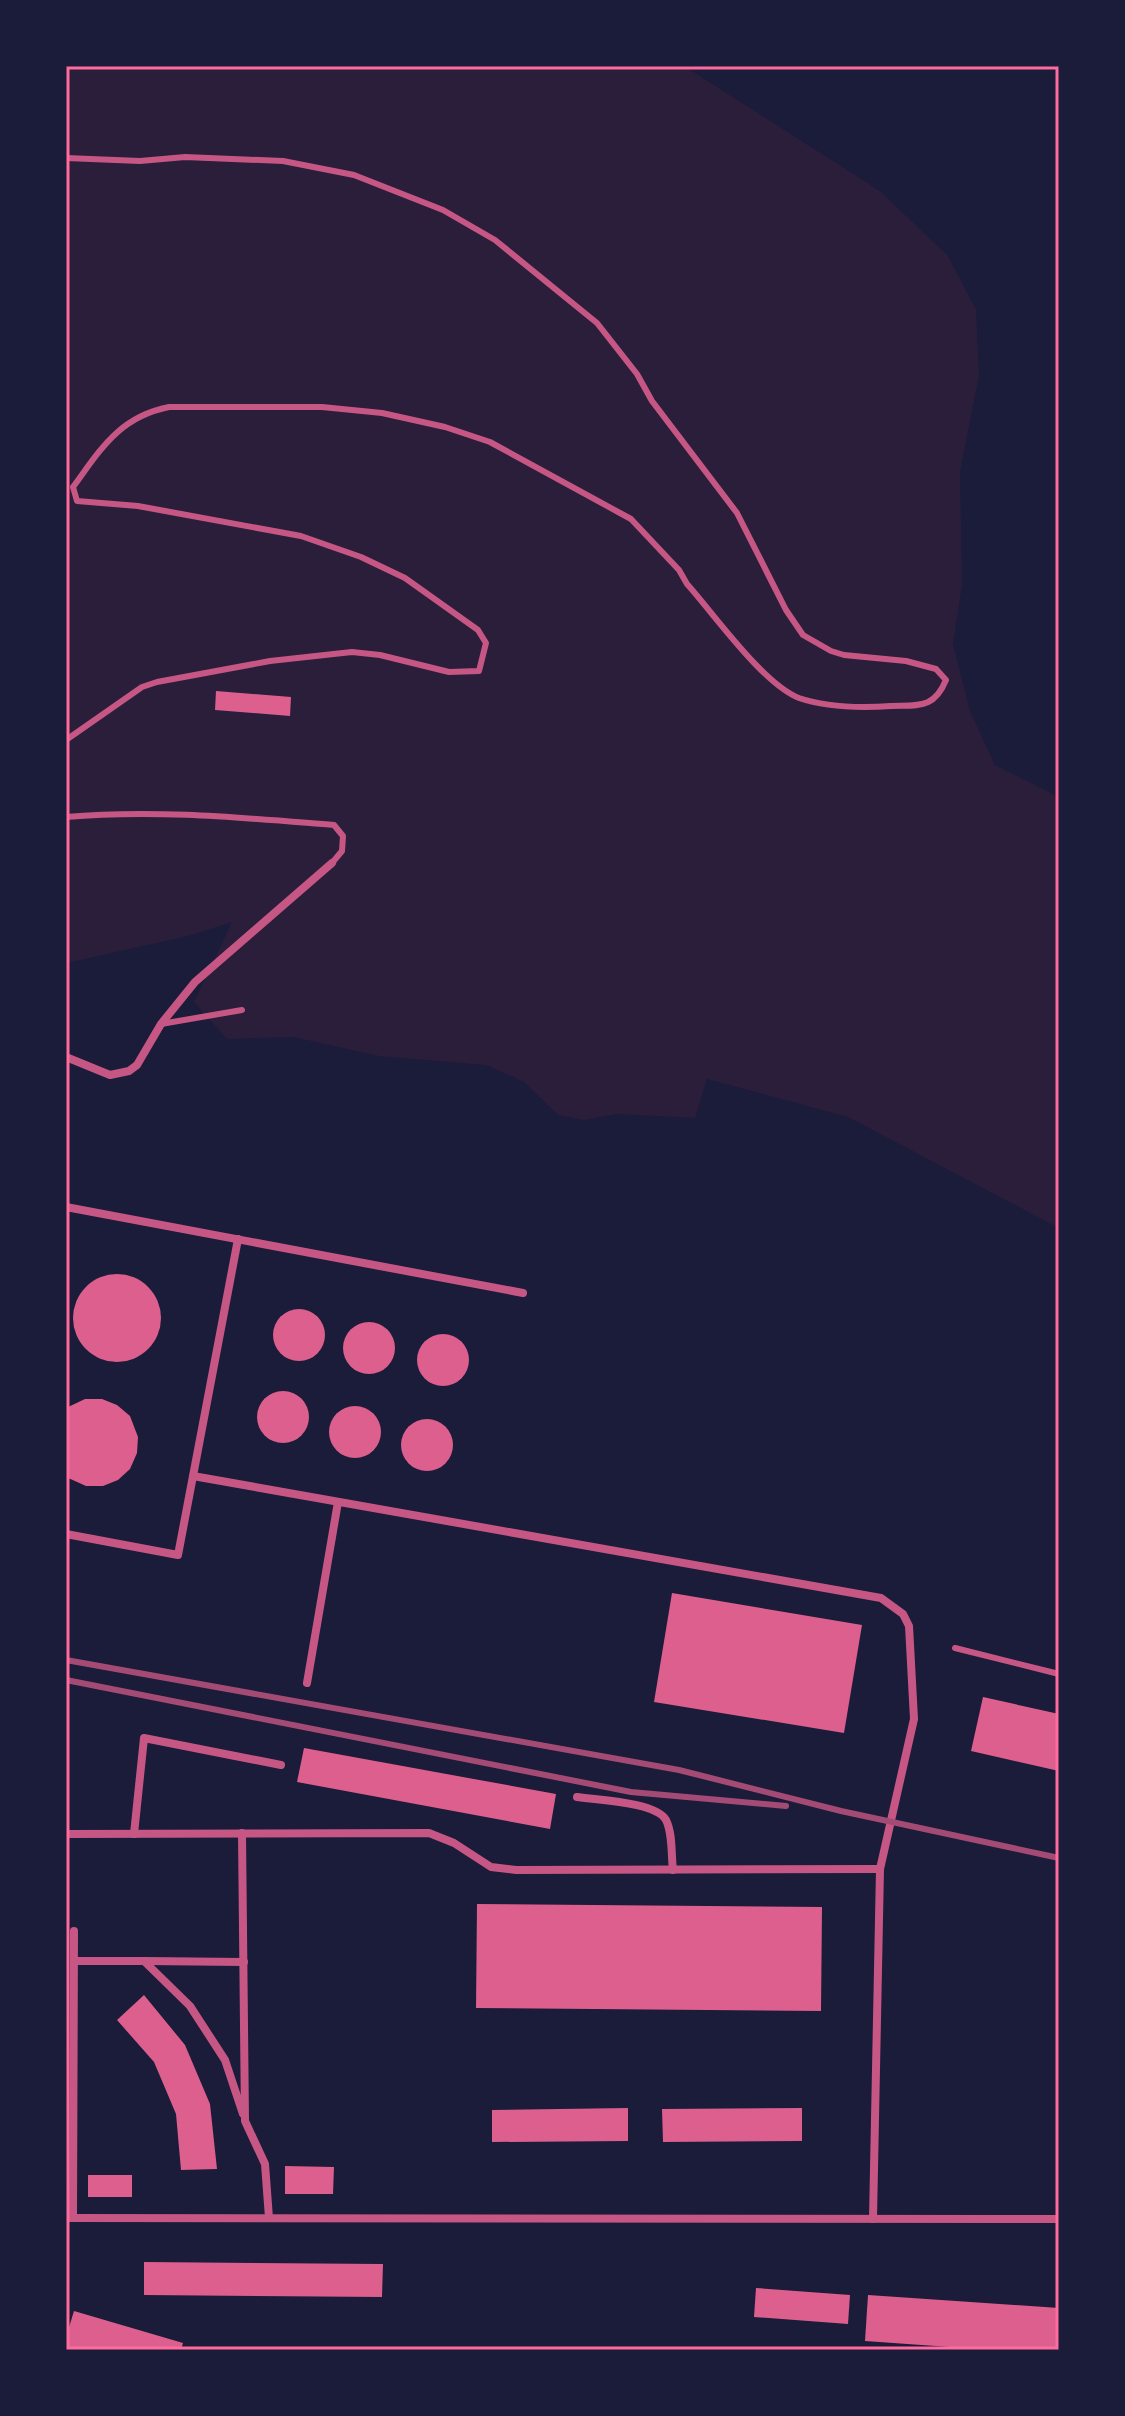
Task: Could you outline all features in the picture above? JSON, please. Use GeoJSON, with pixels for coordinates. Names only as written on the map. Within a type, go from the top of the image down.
{"type":"FeatureCollection","features":[{"type":"Feature","properties":{"kind":"street"},"geometry":{"type":"LineString","coordinates":[[66,1057],[100,1073],[120,1075],[137,1065],[161,1024],[195,982],[332,863]]}},
{"type":"Feature","properties":{"kind":"street"},"geometry":{"type":"LineString","coordinates":[[66,1207],[523,1293]]}},
{"type":"Feature","properties":{"kind":"street"},"geometry":{"type":"LineString","coordinates":[[66,1534],[178,1555],[238,1239]]}},
{"type":"Feature","properties":{"kind":"street"},"geometry":{"type":"LineString","coordinates":[[193,1476],[881,1598],[893,1605],[909,1626],[914,1719],[880,1869],[873,2219]]}},
{"type":"Feature","properties":{"kind":"street"},"geometry":{"type":"LineString","coordinates":[[307,1683],[338,1502]]}},
{"type":"Feature","properties":{"kind":"street"},"geometry":{"type":"LineString","coordinates":[[134,1834],[144,1738],[281,1765]]}},
{"type":"Feature","properties":{"kind":"street"},"geometry":{"type":"LineString","coordinates":[[577,1797],[647,1807],[661,1814],[669,1828],[673,1870]]}},
{"type":"Feature","properties":{"kind":"street"},"geometry":{"type":"LineString","coordinates":[[242,1833],[245,2121]]}},
{"type":"Feature","properties":{"kind":"street"},"geometry":{"type":"LineString","coordinates":[[66,1834],[429,1833],[454,1843],[491,1867],[516,1870],[880,1869]]}},
{"type":"Feature","properties":{"kind":"street"},"geometry":{"type":"LineString","coordinates":[[74,1931],[70,2218],[1059,2219]]}},
{"type":"Feature","properties":{"kind":"street"},"geometry":{"type":"LineString","coordinates":[[74,1961],[244,1962]]}},
{"type":"Feature","properties":{"kind":"street"},"geometry":{"type":"LineString","coordinates":[[144,1961],[190,2006],[225,2060],[245,2121],[265,2164],[269,2218]]}},
{"type":"Feature","properties":{"kind":"lane"},"geometry":{"type":"LineString","coordinates":[[66,158],[140,161],[185,157],[269,161],[354,175],[443,210],[495,240],[597,323],[637,374],[652,401],[737,513],[786,610],[803,635],[844,655],[906,661],[936,669],[946,680],[940,694],[928,704],[864,708],[831,705],[800,698],[786,691],[764,671],[687,584],[679,570],[631,519],[490,442],[445,427],[382,413],[322,407],[169,407],[148,411],[133,419],[109,439],[73,487],[77,501],[138,506],[301,536],[361,557],[405,578],[478,630],[486,643],[479,671],[449,672],[380,655],[352,652],[270,661],[142,687],[66,740]]}},
{"type":"Feature","properties":{"kind":"lane"},"geometry":{"type":"LineString","coordinates":[[66,817],[104,814],[214,816],[334,825],[343,836],[342,851],[332,863]]}},
{"type":"Feature","properties":{"kind":"lane"},"geometry":{"type":"LineString","coordinates":[[161,1024],[242,1010]]}},
{"type":"Feature","properties":{"kind":"lane"},"geometry":{"type":"LineString","coordinates":[[955,1648],[1059,1674]]}},
{"type":"Feature","properties":{"kind":"shaded area"},"geometry":{"type":"Polygon","coordinates":[[[66,66],[684,66],[880,191],[948,256],[976,310],[979,375],[960,472],[962,585],[953,644],[970,711],[995,765],[1059,797],[1059,1228],[848,1117],[707,1079],[695,1118],[616,1114],[584,1120],[558,1115],[524,1082],[486,1065],[379,1056],[293,1037],[227,1039],[194,1002],[232,922],[192,935],[66,963],[66,66]]]}},
{"type":"Feature","properties":{"kind":"building"},"geometry":{"type":"Polygon","coordinates":[[[216,691],[291,697],[290,716],[215,710],[216,691]]]}},
{"type":"Feature","properties":{"kind":"building"},"geometry":{"type":"Polygon","coordinates":[[[108,1274],[126,1274],[142,1281],[154,1293],[161,1309],[161,1327],[154,1343],[142,1355],[126,1362],[108,1362],[92,1355],[80,1343],[73,1327],[73,1309],[80,1293],[92,1281],[108,1274]]]}},
{"type":"Feature","properties":{"kind":"building"},"geometry":{"type":"Polygon","coordinates":[[[299,1309],[317,1317],[325,1335],[317,1353],[299,1361],[281,1353],[273,1335],[281,1317],[299,1309]]]}},
{"type":"Feature","properties":{"kind":"building"},"geometry":{"type":"Polygon","coordinates":[[[369,1322],[387,1330],[395,1348],[387,1366],[369,1374],[351,1366],[343,1348],[351,1330],[369,1322]]]}},
{"type":"Feature","properties":{"kind":"building"},"geometry":{"type":"Polygon","coordinates":[[[443,1334],[461,1342],[469,1360],[461,1378],[443,1386],[425,1378],[417,1360],[425,1342],[443,1334]]]}},
{"type":"Feature","properties":{"kind":"building"},"geometry":{"type":"Polygon","coordinates":[[[283,1391],[301,1399],[309,1417],[301,1435],[283,1443],[265,1435],[257,1417],[265,1399],[283,1391]]]}},
{"type":"Feature","properties":{"kind":"building"},"geometry":{"type":"Polygon","coordinates":[[[85,1399],[102,1399],[117,1405],[130,1416],[138,1437],[137,1453],[130,1469],[118,1480],[103,1486],[86,1486],[66,1477],[66,1408],[85,1399]]]}},
{"type":"Feature","properties":{"kind":"building"},"geometry":{"type":"Polygon","coordinates":[[[355,1406],[373,1414],[381,1432],[373,1450],[355,1458],[337,1450],[329,1432],[337,1414],[355,1406]]]}},
{"type":"Feature","properties":{"kind":"building"},"geometry":{"type":"Polygon","coordinates":[[[427,1419],[445,1427],[453,1445],[445,1463],[427,1471],[409,1463],[401,1445],[409,1427],[427,1419]]]}},
{"type":"Feature","properties":{"kind":"building"},"geometry":{"type":"Polygon","coordinates":[[[672,1593],[862,1625],[844,1733],[654,1702],[672,1593]]]}},
{"type":"Feature","properties":{"kind":"building"},"geometry":{"type":"Polygon","coordinates":[[[983,1697],[1059,1714],[1059,1771],[971,1751],[983,1697]]]}},
{"type":"Feature","properties":{"kind":"building"},"geometry":{"type":"Polygon","coordinates":[[[304,1748],[556,1794],[550,1829],[297,1782],[304,1748]]]}},
{"type":"Feature","properties":{"kind":"building"},"geometry":{"type":"Polygon","coordinates":[[[477,1904],[822,1907],[821,2011],[476,2008],[477,1904]]]}},
{"type":"Feature","properties":{"kind":"building"},"geometry":{"type":"Polygon","coordinates":[[[144,1995],[185,2045],[210,2104],[217,2169],[181,2170],[176,2114],[154,2062],[117,2020],[144,1995]]]}},
{"type":"Feature","properties":{"kind":"building"},"geometry":{"type":"Polygon","coordinates":[[[628,2108],[628,2141],[492,2142],[492,2110],[628,2108]]]}},
{"type":"Feature","properties":{"kind":"building"},"geometry":{"type":"Polygon","coordinates":[[[802,2108],[802,2141],[663,2142],[662,2109],[802,2108]]]}},
{"type":"Feature","properties":{"kind":"building"},"geometry":{"type":"Polygon","coordinates":[[[285,2166],[334,2167],[333,2194],[285,2194],[285,2166]]]}},
{"type":"Feature","properties":{"kind":"building"},"geometry":{"type":"Polygon","coordinates":[[[88,2175],[132,2175],[132,2197],[88,2197],[88,2175]]]}},
{"type":"Feature","properties":{"kind":"building"},"geometry":{"type":"Polygon","coordinates":[[[144,2262],[383,2264],[382,2297],[144,2295],[144,2262]]]}},
{"type":"Feature","properties":{"kind":"building"},"geometry":{"type":"Polygon","coordinates":[[[756,2288],[850,2295],[848,2324],[754,2317],[756,2288]]]}},
{"type":"Feature","properties":{"kind":"building"},"geometry":{"type":"Polygon","coordinates":[[[868,2295],[1059,2308],[1059,2350],[992,2350],[865,2341],[868,2295]]]}},
{"type":"Feature","properties":{"kind":"building"},"geometry":{"type":"Polygon","coordinates":[[[74,2311],[183,2343],[181,2350],[66,2348],[74,2311]]]}},
{"type":"Feature","properties":{"kind":"railway"},"geometry":{"type":"LineString","coordinates":[[66,1660],[679,1770],[841,1811],[1059,1858]]}},
{"type":"Feature","properties":{"kind":"railway"},"geometry":{"type":"LineString","coordinates":[[66,1680],[631,1792],[786,1806]]}}]}
